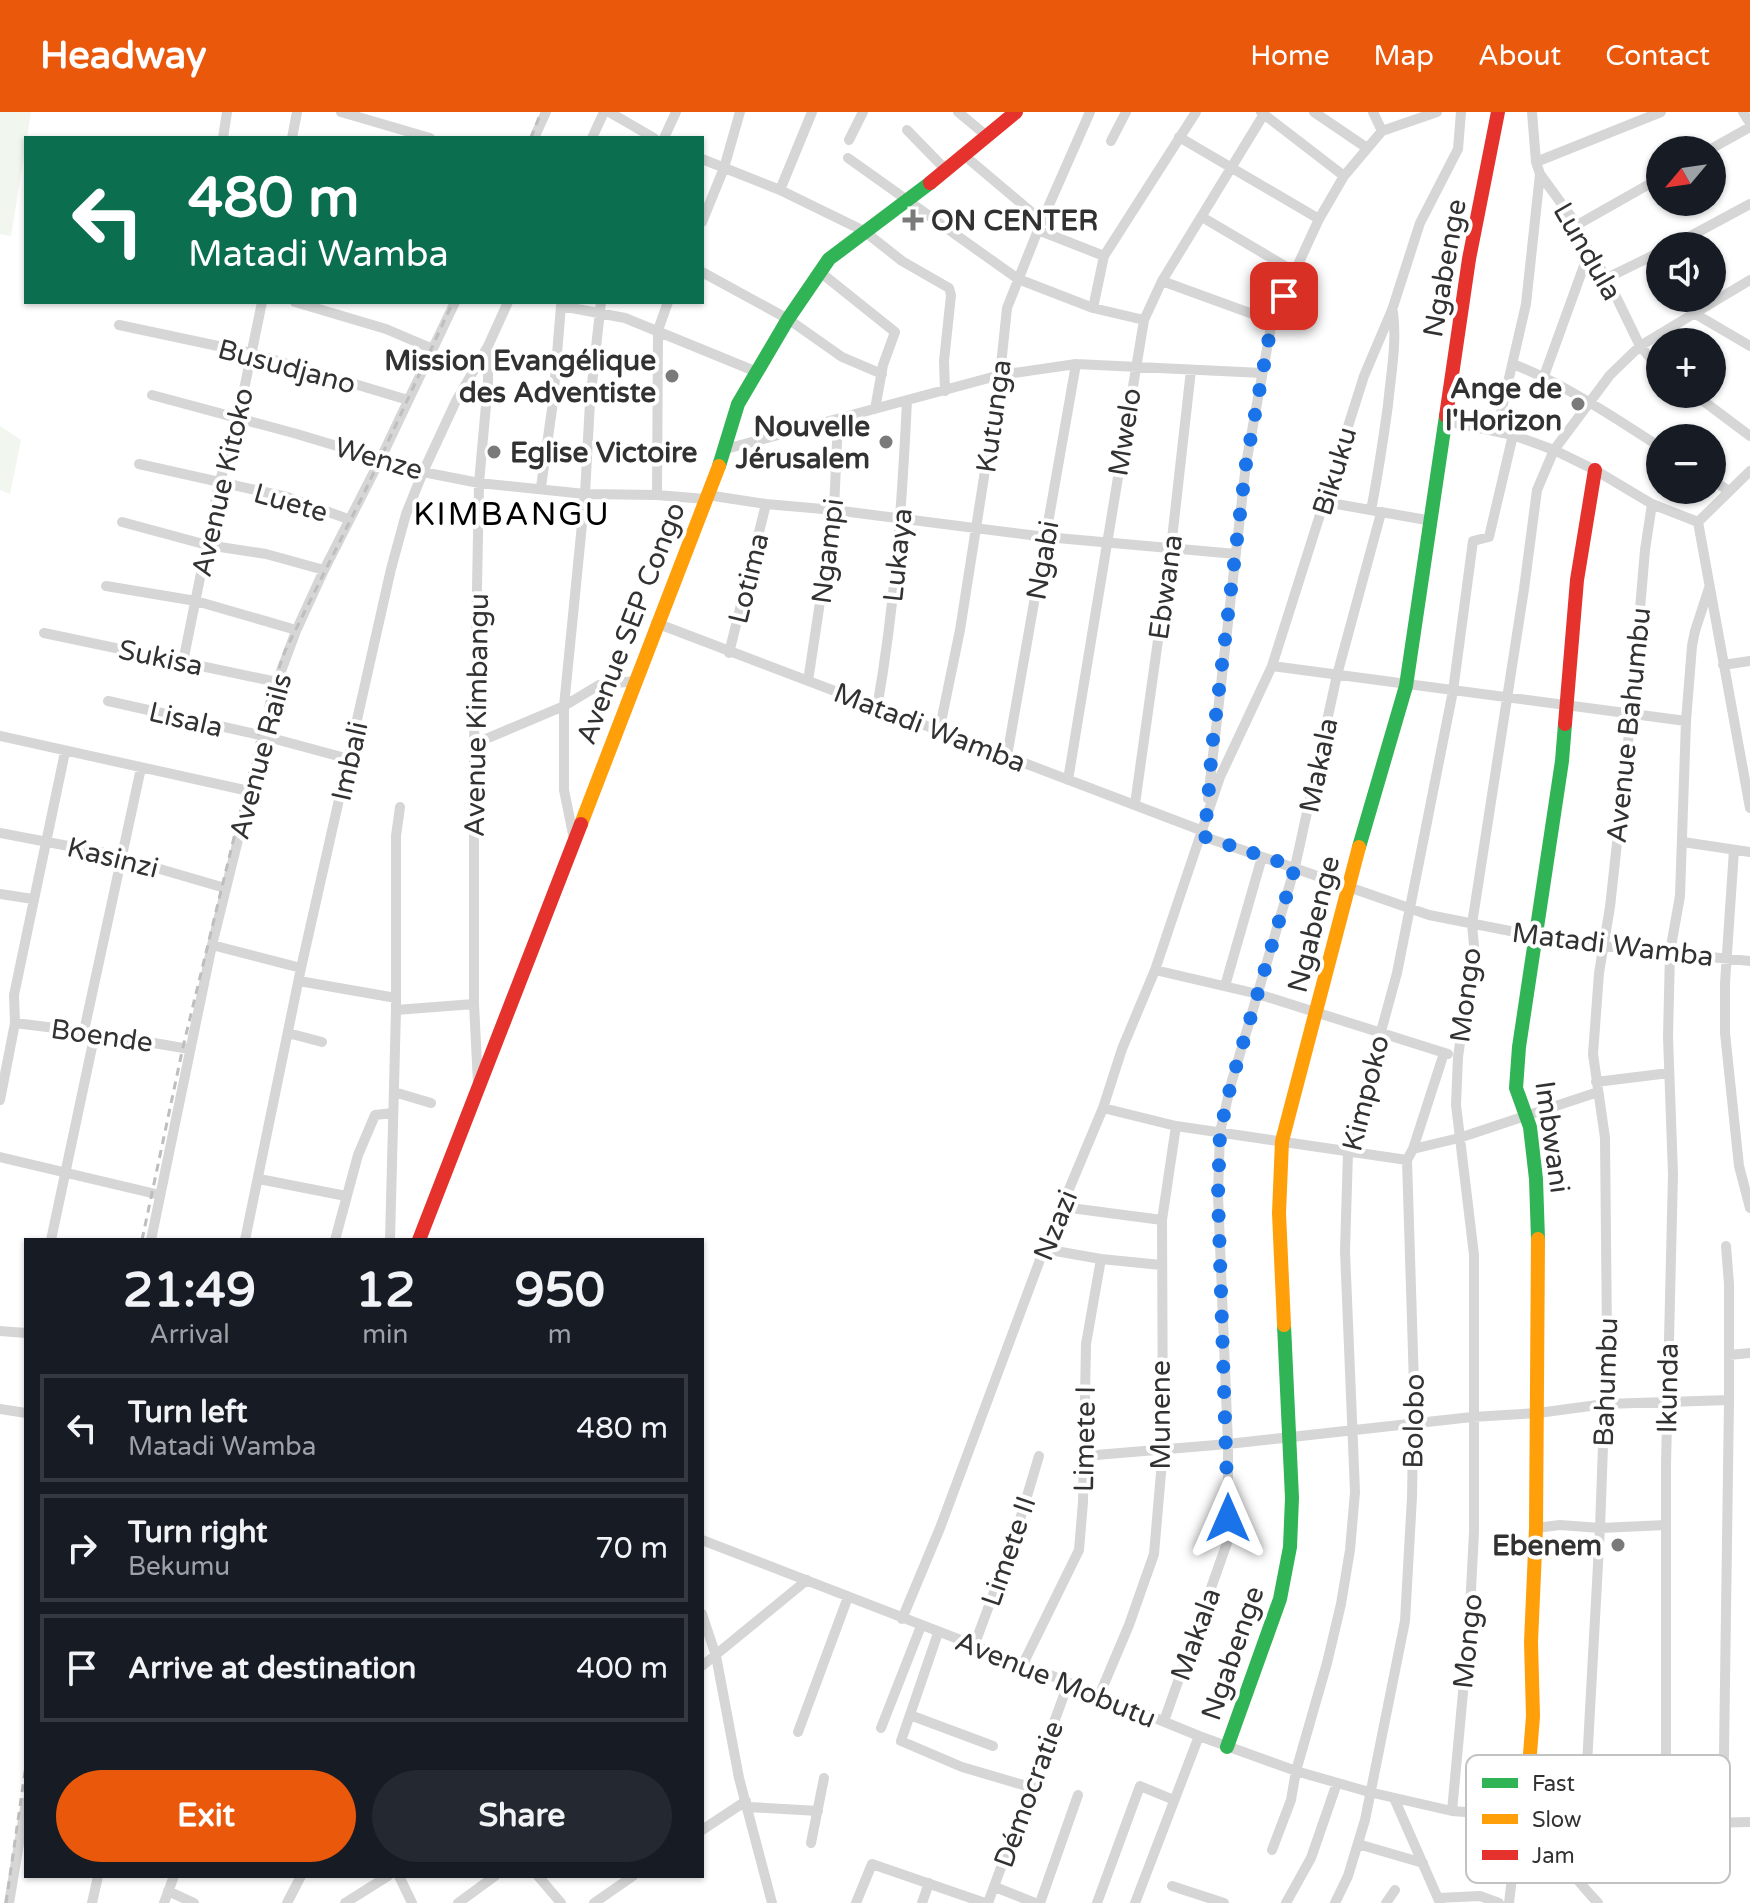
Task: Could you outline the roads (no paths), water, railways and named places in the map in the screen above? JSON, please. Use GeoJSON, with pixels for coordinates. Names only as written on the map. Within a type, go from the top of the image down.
{"type":"FeatureCollection","features":[{"type":"Feature","properties":{"kind":"street"},"geometry":{"type":"LineString","coordinates":[[223,136],[227,112]]}},
{"type":"Feature","properties":{"kind":"street"},"geometry":{"type":"LineString","coordinates":[[292,136],[297,112]]}},
{"type":"Feature","properties":{"kind":"street"},"geometry":{"type":"LineString","coordinates":[[341,112],[423,136]]}},
{"type":"Feature","properties":{"kind":"street"},"geometry":{"type":"LineString","coordinates":[[593,136],[607,112],[650,136]]}},
{"type":"Feature","properties":{"kind":"street"},"geometry":{"type":"LineString","coordinates":[[665,136],[676,112]]}},
{"type":"Feature","properties":{"kind":"street"},"geometry":{"type":"LineString","coordinates":[[704,217],[724,168],[740,112]]}},
{"type":"Feature","properties":{"kind":"street"},"geometry":{"type":"LineString","coordinates":[[780,190],[812,112]]}},
{"type":"Feature","properties":{"kind":"street"},"geometry":{"type":"LineString","coordinates":[[849,140],[863,112]]}},
{"type":"Feature","properties":{"kind":"street"},"geometry":{"type":"LineString","coordinates":[[958,112],[987,136]]}},
{"type":"Feature","properties":{"kind":"street","name":"Avenue SEP Congo"},"geometry":{"type":"LineString","coordinates":[[420,1238],[726,449],[736,408],[788,319],[829,259],[965,156],[1016,112]]}},
{"type":"Feature","properties":{"kind":"street","name":"Kutunga"},"geometry":{"type":"LineString","coordinates":[[939,732],[960,630],[1000,375],[1007,308],[1090,112]]}},
{"type":"Feature","properties":{"kind":"street"},"geometry":{"type":"LineString","coordinates":[[1111,141],[1126,112]]}},
{"type":"Feature","properties":{"kind":"street"},"geometry":{"type":"LineString","coordinates":[[1093,308],[1104,256],[1196,112]]}},
{"type":"Feature","properties":{"kind":"street"},"geometry":{"type":"LineString","coordinates":[[1314,112],[1367,148]]}},
{"type":"Feature","properties":{"kind":"street"},"geometry":{"type":"LineString","coordinates":[[1373,112],[1382,131]]}},
{"type":"Feature","properties":{"kind":"street"},"geometry":{"type":"LineString","coordinates":[[1207,813],[1246,464],[1272,321],[1319,219],[1344,176],[1382,131],[1437,112]]}},
{"type":"Feature","properties":{"kind":"street","name":"Bikuku"},"geometry":{"type":"LineString","coordinates":[[1203,833],[1220,777],[1272,666],[1364,376],[1392,310],[1420,223],[1458,149],[1461,112]]}},
{"type":"Feature","properties":{"kind":"street","name":"Ngabenge"},"geometry":{"type":"LineString","coordinates":[[1227,1747],[1280,1599],[1289,1559],[1292,1498],[1279,1213],[1282,1141],[1368,814],[1406,686],[1469,259],[1498,112]]}},
{"type":"Feature","properties":{"kind":"street"},"geometry":{"type":"LineString","coordinates":[[1497,430],[1526,304],[1540,174],[1536,162],[1532,112]]}},
{"type":"Feature","properties":{"kind":"street"},"geometry":{"type":"LineString","coordinates":[[1536,162],[1661,112]]}},
{"type":"Feature","properties":{"kind":"street"},"geometry":{"type":"LineString","coordinates":[[1726,140],[1750,125],[1743,112]]}},
{"type":"Feature","properties":{"kind":"street"},"geometry":{"type":"LineString","coordinates":[[535,136],[543,113]]}},
{"type":"Feature","properties":{"kind":"street"},"geometry":{"type":"LineString","coordinates":[[1263,113],[1344,176]]}},
{"type":"Feature","properties":{"kind":"street","name":"Mwelo"},"geometry":{"type":"LineString","coordinates":[[1068,780],[1144,320],[1162,281],[1263,113]]}},
{"type":"Feature","properties":{"kind":"street"},"geometry":{"type":"LineString","coordinates":[[907,130],[946,170]]}},
{"type":"Feature","properties":{"kind":"street"},"geometry":{"type":"LineString","coordinates":[[1179,137],[1319,219]]}},
{"type":"Feature","properties":{"kind":"street"},"geometry":{"type":"LineString","coordinates":[[965,156],[1040,226],[1104,256]]}},
{"type":"Feature","properties":{"kind":"street"},"geometry":{"type":"LineString","coordinates":[[848,158],[1018,279],[1093,308],[1144,320]]}},
{"type":"Feature","properties":{"kind":"street"},"geometry":{"type":"LineString","coordinates":[[704,160],[780,190],[864,231],[902,261],[951,290],[944,361],[945,391]]}},
{"type":"Feature","properties":{"kind":"street","name":"Lundula"},"geometry":{"type":"LineString","coordinates":[[1540,174],[1577,225],[1646,353]]}},
{"type":"Feature","properties":{"kind":"street"},"geometry":{"type":"LineString","coordinates":[[1577,225],[1646,186]]}},
{"type":"Feature","properties":{"kind":"street"},"geometry":{"type":"LineString","coordinates":[[1698,232],[1750,204]]}},
{"type":"Feature","properties":{"kind":"street"},"geometry":{"type":"LineString","coordinates":[[1202,217],[1295,272]]}},
{"type":"Feature","properties":{"kind":"street"},"geometry":{"type":"LineString","coordinates":[[1544,376],[1589,252]]}},
{"type":"Feature","properties":{"kind":"street"},"geometry":{"type":"LineString","coordinates":[[1607,278],[1646,259]]}},
{"type":"Feature","properties":{"kind":"street"},"geometry":{"type":"LineString","coordinates":[[820,272],[895,332],[875,409]]}},
{"type":"Feature","properties":{"kind":"street"},"geometry":{"type":"LineString","coordinates":[[704,273],[788,319],[842,357],[882,374]]}},
{"type":"Feature","properties":{"kind":"street","name":"Mongo"},"geometry":{"type":"LineString","coordinates":[[1726,293],[1750,280]]}},
{"type":"Feature","properties":{"kind":"street"},"geometry":{"type":"LineString","coordinates":[[1162,281],[1272,321]]}},
{"type":"Feature","properties":{"kind":"street","name":"Avenue Kitoko"},"geometry":{"type":"LineString","coordinates":[[183,662],[219,484],[238,419],[262,304]]}},
{"type":"Feature","properties":{"kind":"street"},"geometry":{"type":"LineString","coordinates":[[302,304],[386,329],[433,349]]}},
{"type":"Feature","properties":{"kind":"street","name":"Avenue Rails"},"geometry":{"type":"LineString","coordinates":[[151,1238],[212,945],[277,682],[296,630],[324,570],[454,304]]}},
{"type":"Feature","properties":{"kind":"street","name":"Imbali"},"geometry":{"type":"LineString","coordinates":[[245,1238],[301,968],[406,514],[456,401],[488,346],[507,304]]}},
{"type":"Feature","properties":{"kind":"street"},"geometry":{"type":"LineString","coordinates":[[657,495],[658,330],[667,304]]}},
{"type":"Feature","properties":{"kind":"street"},"geometry":{"type":"LineString","coordinates":[[541,487],[553,402],[560,309],[564,305],[600,307],[757,372]]}},
{"type":"Feature","properties":{"kind":"street"},"geometry":{"type":"LineString","coordinates":[[574,839],[564,790],[564,706],[600,307]]}},
{"type":"Feature","properties":{"kind":"street","name":"Makala"},"geometry":{"type":"LineString","coordinates":[[1164,1721],[1226,1551],[1229,1497],[1218,1195],[1220,1132],[1231,1084],[1295,867],[1376,512],[1396,334],[1392,310]]}},
{"type":"Feature","properties":{"kind":"street"},"geometry":{"type":"LineString","coordinates":[[1692,312],[1750,346]]}},
{"type":"Feature","properties":{"kind":"street","name":"Mongo"},"geometry":{"type":"LineString","coordinates":[[1452,1811],[1472,1582],[1474,1255],[1456,1105],[1458,1057],[1474,946],[1472,924],[1524,589],[1534,498],[1554,450],[1588,401],[1640,346],[1692,312]]}},
{"type":"Feature","properties":{"kind":"street","name":"Busudjano"},"geometry":{"type":"LineString","coordinates":[[119,325],[251,353],[408,400]]}},
{"type":"Feature","properties":{"kind":"street","name":"Avenue Kimbangu"},"geometry":{"type":"LineString","coordinates":[[478,1084],[474,1004],[474,744],[479,483],[488,383],[488,346]]}},
{"type":"Feature","properties":{"kind":"street"},"geometry":{"type":"LineString","coordinates":[[726,449],[1000,375],[1076,364],[1262,373]]}},
{"type":"Feature","properties":{"kind":"street","name":"Ngabi"},"geometry":{"type":"LineString","coordinates":[[1007,756],[1076,364]]}},
{"type":"Feature","properties":{"kind":"street"},"geometry":{"type":"LineString","coordinates":[[1513,364],[1544,376],[1646,438]]}},
{"type":"Feature","properties":{"kind":"street","name":"Ebwana"},"geometry":{"type":"LineString","coordinates":[[1135,804],[1171,548],[1191,370]]}},
{"type":"Feature","properties":{"kind":"street","name":"Wenze"},"geometry":{"type":"LineString","coordinates":[[152,395],[423,472],[479,483],[541,487],[585,494],[706,497],[1046,537],[1236,554]]}},
{"type":"Feature","properties":{"kind":"street","name":"Lukaya"},"geometry":{"type":"LineString","coordinates":[[877,708],[902,519],[907,401]]}},
{"type":"Feature","properties":{"kind":"street"},"geometry":{"type":"LineString","coordinates":[[1713,408],[1750,436]]}},
{"type":"Feature","properties":{"kind":"street","name":"Ngampi"},"geometry":{"type":"LineString","coordinates":[[808,681],[834,510],[838,420]]}},
{"type":"Feature","properties":{"kind":"street"},"geometry":{"type":"LineString","coordinates":[[1446,421],[1497,430],[1554,450],[1646,500]]}},
{"type":"Feature","properties":{"kind":"street","name":"Kimpoko"},"geometry":{"type":"LineString","coordinates":[[1272,1850],[1291,1800],[1296,1771],[1327,1663],[1350,1550],[1355,1492],[1345,1251],[1348,1152],[1397,973],[1453,691],[1473,541],[1489,537],[1513,435]]}},
{"type":"Feature","properties":{"kind":"street","name":"Luete"},"geometry":{"type":"LineString","coordinates":[[139,464],[287,497],[348,519]]}},
{"type":"Feature","properties":{"kind":"street","name":"Imbwani"},"geometry":{"type":"LineString","coordinates":[[1529,1755],[1533,1716],[1531,1642],[1538,1413],[1536,1179],[1530,1127],[1516,1088],[1519,1047],[1568,706],[1577,580],[1595,470]]}},
{"type":"Feature","properties":{"kind":"street"},"geometry":{"type":"LineString","coordinates":[[1698,522],[1750,471]]}},
{"type":"Feature","properties":{"kind":"street"},"geometry":{"type":"LineString","coordinates":[[1325,502],[1432,521]]}},
{"type":"Feature","properties":{"kind":"street","name":"Lotima"},"geometry":{"type":"LineString","coordinates":[[729,653],[766,504]]}},
{"type":"Feature","properties":{"kind":"street"},"geometry":{"type":"LineString","coordinates":[[1652,504],[1698,522]]}},
{"type":"Feature","properties":{"kind":"street","name":"Avenue Bahumbu"},"geometry":{"type":"LineString","coordinates":[[1603,946],[1610,907],[1652,504]]}},
{"type":"Feature","properties":{"kind":"street"},"geometry":{"type":"LineString","coordinates":[[122,522],[207,545],[266,554],[324,570]]}},
{"type":"Feature","properties":{"kind":"street"},"geometry":{"type":"LineString","coordinates":[[1698,522],[1750,808]]}},
{"type":"Feature","properties":{"kind":"street"},"geometry":{"type":"LineString","coordinates":[[106,586],[196,601],[296,630]]}},
{"type":"Feature","properties":{"kind":"street","name":"Ikunda"},"geometry":{"type":"LineString","coordinates":[[1666,1755],[1666,1525],[1673,1174],[1669,1073],[1670,952],[1680,896],[1686,721],[1695,631],[1709,588]]}},
{"type":"Feature","properties":{"kind":"street","name":"Matadi Wamba"},"geometry":{"type":"LineString","coordinates":[[656,623],[1135,804],[1262,857],[1408,910],[1603,946],[1750,961]]}},
{"type":"Feature","properties":{"kind":"street","name":"Sukisa"},"geometry":{"type":"LineString","coordinates":[[44,633],[277,682]]}},
{"type":"Feature","properties":{"kind":"street"},"geometry":{"type":"LineString","coordinates":[[1723,665],[1750,661]]}},
{"type":"Feature","properties":{"kind":"street"},"geometry":{"type":"LineString","coordinates":[[1272,666],[1686,721]]}},
{"type":"Feature","properties":{"kind":"street"},"geometry":{"type":"LineString","coordinates":[[474,744],[564,706],[599,685],[635,681]]}},
{"type":"Feature","properties":{"kind":"street","name":"Lisala"},"geometry":{"type":"LineString","coordinates":[[108,701],[264,736],[349,759]]}},
{"type":"Feature","properties":{"kind":"street"},"geometry":{"type":"LineString","coordinates":[[0,736],[249,791]]}},
{"type":"Feature","properties":{"kind":"street"},"geometry":{"type":"LineString","coordinates":[[0,1100],[15,1023],[14,995],[65,752]]}},
{"type":"Feature","properties":{"kind":"street"},"geometry":{"type":"LineString","coordinates":[[51,1238],[141,768]]}},
{"type":"Feature","properties":{"kind":"street"},"geometry":{"type":"LineString","coordinates":[[390,1238],[396,1004],[396,836],[400,807]]}},
{"type":"Feature","properties":{"kind":"street","name":"Kasinzi"},"geometry":{"type":"LineString","coordinates":[[0,833],[123,859],[225,888]]}},
{"type":"Feature","properties":{"kind":"street","name":"Nzazi"},"geometry":{"type":"LineString","coordinates":[[902,1619],[940,1528],[1044,1249],[1103,1108],[1203,833]]}},
{"type":"Feature","properties":{"kind":"street"},"geometry":{"type":"LineString","coordinates":[[1683,842],[1750,852]]}},
{"type":"Feature","properties":{"kind":"street"},"geometry":{"type":"LineString","coordinates":[[1734,850],[1725,1033],[1739,1166],[1750,1208]]}},
{"type":"Feature","properties":{"kind":"street"},"geometry":{"type":"LineString","coordinates":[[1225,986],[1262,857]]}},
{"type":"Feature","properties":{"kind":"street"},"geometry":{"type":"LineString","coordinates":[[0,894],[33,899]]}},
{"type":"Feature","properties":{"kind":"street"},"geometry":{"type":"LineString","coordinates":[[212,945],[301,968]]}},
{"type":"Feature","properties":{"kind":"street","name":"Bahumbu"},"geometry":{"type":"LineString","coordinates":[[1586,1755],[1605,1404],[1605,1138],[1593,1054],[1603,946]]}},
{"type":"Feature","properties":{"kind":"street"},"geometry":{"type":"LineString","coordinates":[[1155,970],[1258,994],[1458,1057]]}},
{"type":"Feature","properties":{"kind":"street"},"geometry":{"type":"LineString","coordinates":[[299,981],[396,1004],[474,1004]]}},
{"type":"Feature","properties":{"kind":"street","name":"Boende"},"geometry":{"type":"LineString","coordinates":[[15,1023],[189,1049]]}},
{"type":"Feature","properties":{"kind":"street"},"geometry":{"type":"LineString","coordinates":[[288,1033],[322,1042]]}},
{"type":"Feature","properties":{"kind":"street","name":"Bolobo"},"geometry":{"type":"LineString","coordinates":[[1335,1903],[1358,1844],[1405,1621],[1413,1425],[1412,1269],[1407,1160],[1444,1053]]}},
{"type":"Feature","properties":{"kind":"street"},"geometry":{"type":"LineString","coordinates":[[1413,1149],[1459,1138],[1597,1087],[1669,1073]]}},
{"type":"Feature","properties":{"kind":"street"},"geometry":{"type":"LineString","coordinates":[[394,1092],[431,1103]]}},
{"type":"Feature","properties":{"kind":"street"},"geometry":{"type":"LineString","coordinates":[[1103,1108],[1176,1126],[1407,1160]]}},
{"type":"Feature","properties":{"kind":"street"},"geometry":{"type":"LineString","coordinates":[[336,1238],[358,1155],[375,1115],[393,1113]]}},
{"type":"Feature","properties":{"kind":"street","name":"Munene"},"geometry":{"type":"LineString","coordinates":[[1099,1696],[1153,1560],[1163,1450],[1162,1220],[1176,1126]]}},
{"type":"Feature","properties":{"kind":"street"},"geometry":{"type":"LineString","coordinates":[[0,1157],[160,1195]]}},
{"type":"Feature","properties":{"kind":"street"},"geometry":{"type":"LineString","coordinates":[[259,1179],[346,1196]]}},
{"type":"Feature","properties":{"kind":"street"},"geometry":{"type":"LineString","coordinates":[[1063,1207],[1162,1220]]}},
{"type":"Feature","properties":{"kind":"street"},"geometry":{"type":"LineString","coordinates":[[1724,1755],[1729,1400],[1726,1246]]}},
{"type":"Feature","properties":{"kind":"street"},"geometry":{"type":"LineString","coordinates":[[1044,1249],[1161,1265]]}},
{"type":"Feature","properties":{"kind":"street","name":"Limete I"},"geometry":{"type":"LineString","coordinates":[[1023,1664],[1076,1558],[1080,1541],[1086,1344],[1101,1259]]}},
{"type":"Feature","properties":{"kind":"street"},"geometry":{"type":"LineString","coordinates":[[0,1331],[24,1333]]}},
{"type":"Feature","properties":{"kind":"street"},"geometry":{"type":"LineString","coordinates":[[1729,1355],[1750,1353]]}},
{"type":"Feature","properties":{"kind":"street"},"geometry":{"type":"LineString","coordinates":[[1084,1456],[1605,1404],[1729,1400]]}},
{"type":"Feature","properties":{"kind":"street"},"geometry":{"type":"LineString","coordinates":[[0,1409],[24,1413]]}},
{"type":"Feature","properties":{"kind":"street","name":"Limete II"},"geometry":{"type":"LineString","coordinates":[[974,1646],[1016,1533],[1039,1456]]}},
{"type":"Feature","properties":{"kind":"street"},"geometry":{"type":"LineString","coordinates":[[1536,1528],[1560,1525],[1600,1528],[1666,1525]]}},
{"type":"Feature","properties":{"kind":"street","name":"Avenue Mobutu"},"geometry":{"type":"LineString","coordinates":[[704,1541],[1227,1747],[1369,1792],[1466,1812]]}},
{"type":"Feature","properties":{"kind":"street"},"geometry":{"type":"LineString","coordinates":[[704,1665],[807,1580]]}},
{"type":"Feature","properties":{"kind":"street"},"geometry":{"type":"LineString","coordinates":[[798,1732],[848,1597]]}},
{"type":"Feature","properties":{"kind":"street"},"geometry":{"type":"LineString","coordinates":[[704,1620],[716,1656],[747,1804],[772,1903]]}},
{"type":"Feature","properties":{"kind":"street"},"geometry":{"type":"LineString","coordinates":[[881,1728],[921,1626]]}},
{"type":"Feature","properties":{"kind":"street"},"geometry":{"type":"LineString","coordinates":[[938,1633],[900,1738],[903,1744],[962,1767],[1030,1787]]}},
{"type":"Feature","properties":{"kind":"street","name":"Démocratie"},"geometry":{"type":"LineString","coordinates":[[986,1903],[995,1887],[1068,1684]]}},
{"type":"Feature","properties":{"kind":"street"},"geometry":{"type":"LineString","coordinates":[[910,1715],[993,1746]]}},
{"type":"Feature","properties":{"kind":"street"},"geometry":{"type":"LineString","coordinates":[[1135,1903],[1199,1736]]}},
{"type":"Feature","properties":{"kind":"street"},"geometry":{"type":"LineString","coordinates":[[811,1843],[824,1778]]}},
{"type":"Feature","properties":{"kind":"street"},"geometry":{"type":"LineString","coordinates":[[1286,1903],[1311,1858],[1337,1783]]}},
{"type":"Feature","properties":{"kind":"street"},"geometry":{"type":"LineString","coordinates":[[1097,1903],[1140,1786],[1174,1800]]}},
{"type":"Feature","properties":{"kind":"street"},"geometry":{"type":"LineString","coordinates":[[995,1887],[1038,1903],[1078,1795]]}},
{"type":"Feature","properties":{"kind":"street"},"geometry":{"type":"LineString","coordinates":[[1394,1798],[1439,1901],[1480,1896],[1499,1903]]}},
{"type":"Feature","properties":{"kind":"street"},"geometry":{"type":"LineString","coordinates":[[704,1829],[747,1804],[818,1811]]}},
{"type":"Feature","properties":{"kind":"street"},"geometry":{"type":"LineString","coordinates":[[9,1903],[24,1814]]}},
{"type":"Feature","properties":{"kind":"street","name":"Avenue Mobutu"},"geometry":{"type":"LineString","coordinates":[[1730,1823],[1750,1822]]}},
{"type":"Feature","properties":{"kind":"street"},"geometry":{"type":"LineString","coordinates":[[1358,1844],[1423,1863]]}},
{"type":"Feature","properties":{"kind":"street"},"geometry":{"type":"LineString","coordinates":[[856,1903],[872,1864],[986,1903]]}},
{"type":"Feature","properties":{"kind":"street"},"geometry":{"type":"LineString","coordinates":[[92,1903],[98,1878]]}},
{"type":"Feature","properties":{"kind":"street"},"geometry":{"type":"LineString","coordinates":[[164,1903],[173,1878]]}},
{"type":"Feature","properties":{"kind":"street"},"geometry":{"type":"LineString","coordinates":[[345,1903],[385,1878]]}},
{"type":"Feature","properties":{"kind":"street"},"geometry":{"type":"LineString","coordinates":[[400,1878],[412,1903]]}},
{"type":"Feature","properties":{"kind":"street"},"geometry":{"type":"LineString","coordinates":[[458,1903],[492,1878]]}},
{"type":"Feature","properties":{"kind":"street"},"geometry":{"type":"LineString","coordinates":[[540,1878],[561,1903]]}},
{"type":"Feature","properties":{"kind":"street"},"geometry":{"type":"LineString","coordinates":[[287,1903],[300,1879]]}},
{"type":"Feature","properties":{"kind":"street"},"geometry":{"type":"LineString","coordinates":[[594,1903],[617,1880]]}},
{"type":"Feature","properties":{"kind":"street"},"geometry":{"type":"LineString","coordinates":[[922,1903],[929,1883]]}},
{"type":"Feature","properties":{"kind":"street"},"geometry":{"type":"LineString","coordinates":[[1509,1903],[1512,1883]]}},
{"type":"Feature","properties":{"kind":"street","name":"Bahumbu"},"geometry":{"type":"LineString","coordinates":[[1579,1883],[1598,1903]]}},
{"type":"Feature","properties":{"kind":"street"},"geometry":{"type":"LineString","coordinates":[[1172,1886],[1224,1903]]}},
{"type":"Feature","properties":{"kind":"street"},"geometry":{"type":"LineString","coordinates":[[1386,1903],[1395,1890]]}},
{"type":"Feature","properties":{"kind":"street"},"geometry":{"type":"LineString","coordinates":[[168,1891],[194,1903]]}},
{"type":"Feature","properties":{"kind":"railway"},"geometry":{"type":"LineString","coordinates":[[532,136],[541,112]]}},
{"type":"Feature","properties":{"kind":"railway"},"geometry":{"type":"LineString","coordinates":[[142,1238],[183,1047],[267,702],[285,651],[366,489],[452,304]]}},
{"type":"Feature","properties":{"kind":"railway"},"geometry":{"type":"LineString","coordinates":[[6,1903],[24,1779]]}},
{"type":"Feature","properties":{"kind":"place","name":"ON CENTER"},"geometry":{"type":"Point","coordinates":[913,220]}},
{"type":"Feature","properties":{"kind":"place","name":"Mission Evangélique des Adventiste"},"geometry":{"type":"Point","coordinates":[672,376]}},
{"type":"Feature","properties":{"kind":"place","name":"Ange de l'Horizon"},"geometry":{"type":"Point","coordinates":[1578,404]}},
{"type":"Feature","properties":{"kind":"place","name":"Nouvelle Jérusalem"},"geometry":{"type":"Point","coordinates":[886,442]}},
{"type":"Feature","properties":{"kind":"place","name":"Eglise Victoire"},"geometry":{"type":"Point","coordinates":[494,452]}},
{"type":"Feature","properties":{"kind":"place","name":"Ebenem"},"geometry":{"type":"Point","coordinates":[1618,1545]}},
{"type":"Feature","properties":{"kind":"district","name":"KIMBANGU"},"geometry":{"type":"Point","coordinates":[512,514]}}]}
